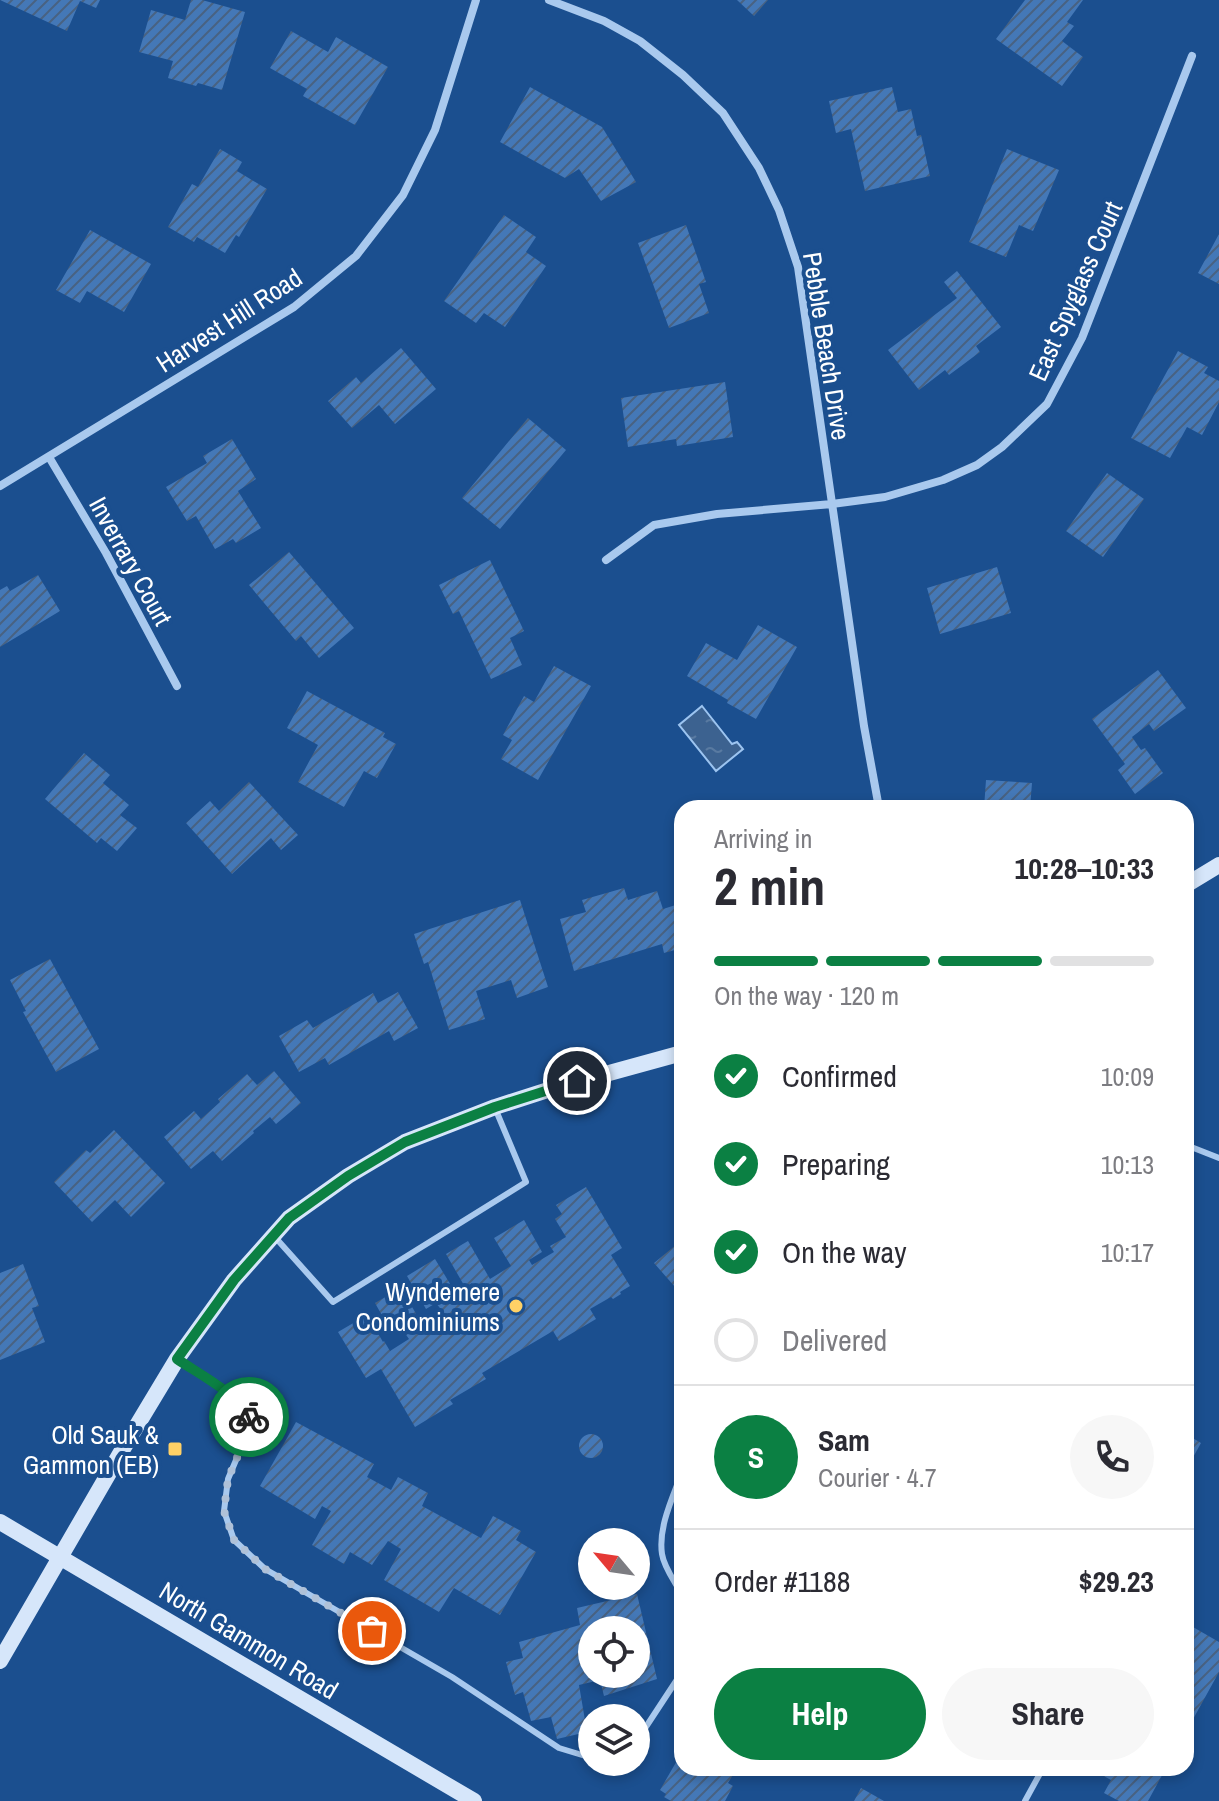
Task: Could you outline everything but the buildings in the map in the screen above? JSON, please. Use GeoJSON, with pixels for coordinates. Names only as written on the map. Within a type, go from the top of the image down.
{"type":"FeatureCollection","features":[{"type":"Feature","properties":{"kind":"street","name":"Harvest Hill Road"},"geometry":{"type":"LineString","coordinates":[[0,486],[294,307],[356,256],[403,195],[435,130],[476,0]]}},
{"type":"Feature","properties":{"kind":"street","name":"Pebble Beach Drive"},"geometry":{"type":"LineString","coordinates":[[549,0],[604,21],[640,41],[683,75],[723,113],[759,168],[779,210],[798,267],[864,726],[878,800]]}},
{"type":"Feature","properties":{"kind":"street","name":"East Spyglass Court"},"geometry":{"type":"LineString","coordinates":[[606,560],[654,525],[717,514],[885,497],[943,480],[977,465],[1002,447],[1047,404],[1082,338],[1192,56]]}},
{"type":"Feature","properties":{"kind":"street","name":"Inverrary Court"},"geometry":{"type":"LineString","coordinates":[[49,457],[106,553],[177,686]]}},
{"type":"Feature","properties":{"kind":"street"},"geometry":{"type":"LineString","coordinates":[[1194,880],[1219,865]]}},
{"type":"Feature","properties":{"kind":"street"},"geometry":{"type":"LineString","coordinates":[[0,1661],[177,1359],[234,1280],[289,1218],[348,1176],[405,1142],[495,1107],[674,1055]]}},
{"type":"Feature","properties":{"kind":"street","name":"North Gammon Road"},"geometry":{"type":"LineString","coordinates":[[0,1522],[474,1801]]}},
{"type":"Feature","properties":{"kind":"lane"},"geometry":{"type":"LineString","coordinates":[[274,1236],[333,1302],[526,1182],[495,1107]]}},
{"type":"Feature","properties":{"kind":"lane"},"geometry":{"type":"LineString","coordinates":[[1194,1148],[1219,1158]]}},
{"type":"Feature","properties":{"kind":"lane"},"geometry":{"type":"LineString","coordinates":[[177,1359],[233,1397],[248,1414],[250,1427],[228,1479],[224,1511],[234,1540],[265,1569],[452,1677],[559,1748],[578,1754]]}},
{"type":"Feature","properties":{"kind":"lane"},"geometry":{"type":"LineString","coordinates":[[674,1494],[662,1536],[662,1557],[674,1580]]}},
{"type":"Feature","properties":{"kind":"lane"},"geometry":{"type":"LineString","coordinates":[[650,1721],[674,1684]]}},
{"type":"Feature","properties":{"kind":"lane"},"geometry":{"type":"LineString","coordinates":[[1025,1801],[1039,1776]]}},
{"type":"Feature","properties":{"kind":"water"},"geometry":{"type":"Polygon","coordinates":[[[702,706],[732,744],[737,742],[743,749],[716,771],[679,725],[702,706]]]}},
{"type":"Feature","properties":{"kind":"way so far"},"geometry":{"type":"LineString","coordinates":[[249,1417],[250,1427],[228,1479],[224,1511],[234,1540],[265,1569],[372,1631]]}},
{"type":"Feature","properties":{"kind":"place","name":"Wyndemere Condominiums"},"geometry":{"type":"Point","coordinates":[516,1306]}},
{"type":"Feature","properties":{"kind":"place","name":"Old Sauk & Gammon (EB)"},"geometry":{"type":"Point","coordinates":[175,1449]}},
{"type":"Feature","properties":{"kind":"route"},"geometry":{"type":"LineString","coordinates":[[249,1417],[233,1397],[177,1359],[234,1280],[289,1218],[348,1176],[405,1142],[495,1107],[577,1081]]}}]}
